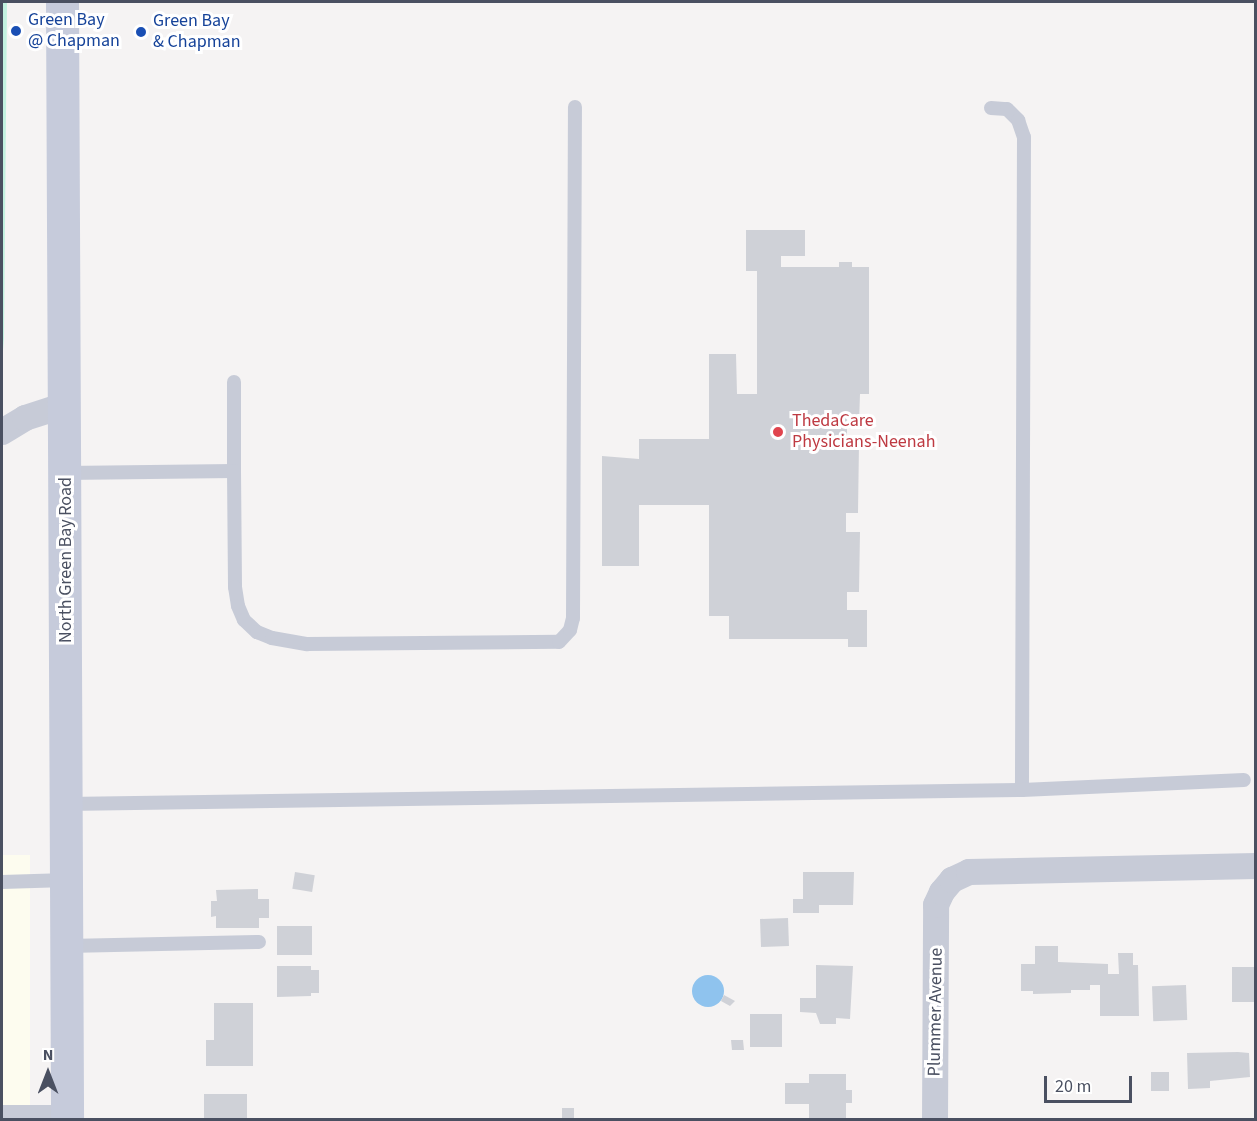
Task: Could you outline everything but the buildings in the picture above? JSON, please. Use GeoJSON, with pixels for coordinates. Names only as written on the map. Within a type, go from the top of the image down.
{"type":"FeatureCollection","features":[{"type":"Feature","properties":{"kind":"main road","name":"North Green Bay Road"},"geometry":{"type":"LineString","coordinates":[[62,2],[67,1116]]}},
{"type":"Feature","properties":{"kind":"street"},"geometry":{"type":"LineString","coordinates":[[2,432],[25,418],[65,405]]}},
{"type":"Feature","properties":{"kind":"street","name":"Plummer Avenue"},"geometry":{"type":"LineString","coordinates":[[935,1119],[936,905],[942,892],[952,880],[969,872],[1256,866]]}},
{"type":"Feature","properties":{"kind":"lane"},"geometry":{"type":"LineString","coordinates":[[234,382],[235,587],[238,606],[244,620],[258,632],[287,642],[308,644],[549,644],[565,637],[572,625],[574,582],[575,107]]}},
{"type":"Feature","properties":{"kind":"lane"},"geometry":{"type":"LineString","coordinates":[[991,108],[1007,109],[1018,120],[1024,137],[1023,790]]}},
{"type":"Feature","properties":{"kind":"lane"},"geometry":{"type":"LineString","coordinates":[[65,473],[234,471]]}},
{"type":"Feature","properties":{"kind":"lane"},"geometry":{"type":"LineString","coordinates":[[66,804],[1023,790],[1244,780]]}},
{"type":"Feature","properties":{"kind":"lane"},"geometry":{"type":"LineString","coordinates":[[2,882],[67,880]]}},
{"type":"Feature","properties":{"kind":"lane"},"geometry":{"type":"LineString","coordinates":[[67,946],[259,942]]}},
{"type":"Feature","properties":{"kind":"lane"},"geometry":{"type":"LineString","coordinates":[[2,1112],[67,1116]]}},
{"type":"Feature","properties":{"kind":"shaded area"},"geometry":{"type":"Polygon","coordinates":[[[2,855],[30,855],[30,1119],[2,1119],[2,855]]]}},
{"type":"Feature","properties":{"kind":"green space"},"geometry":{"type":"Polygon","coordinates":[[[2,2],[7,2],[2,364],[2,2]]]}},
{"type":"Feature","properties":{"kind":"water"},"geometry":{"type":"Polygon","coordinates":[[[708,975],[719,980],[724,991],[719,1002],[708,1007],[697,1002],[692,991],[697,980],[708,975]]]}},
{"type":"Feature","properties":{"kind":"place","name":"Green Bay @ Chapman"},"geometry":{"type":"Point","coordinates":[16,31]}},
{"type":"Feature","properties":{"kind":"place","name":"Green Bay & Chapman"},"geometry":{"type":"Point","coordinates":[141,32]}},
{"type":"Feature","properties":{"kind":"place","name":"ThedaCare Physicians-Neenah"},"geometry":{"type":"Point","coordinates":[778,432]}}]}
